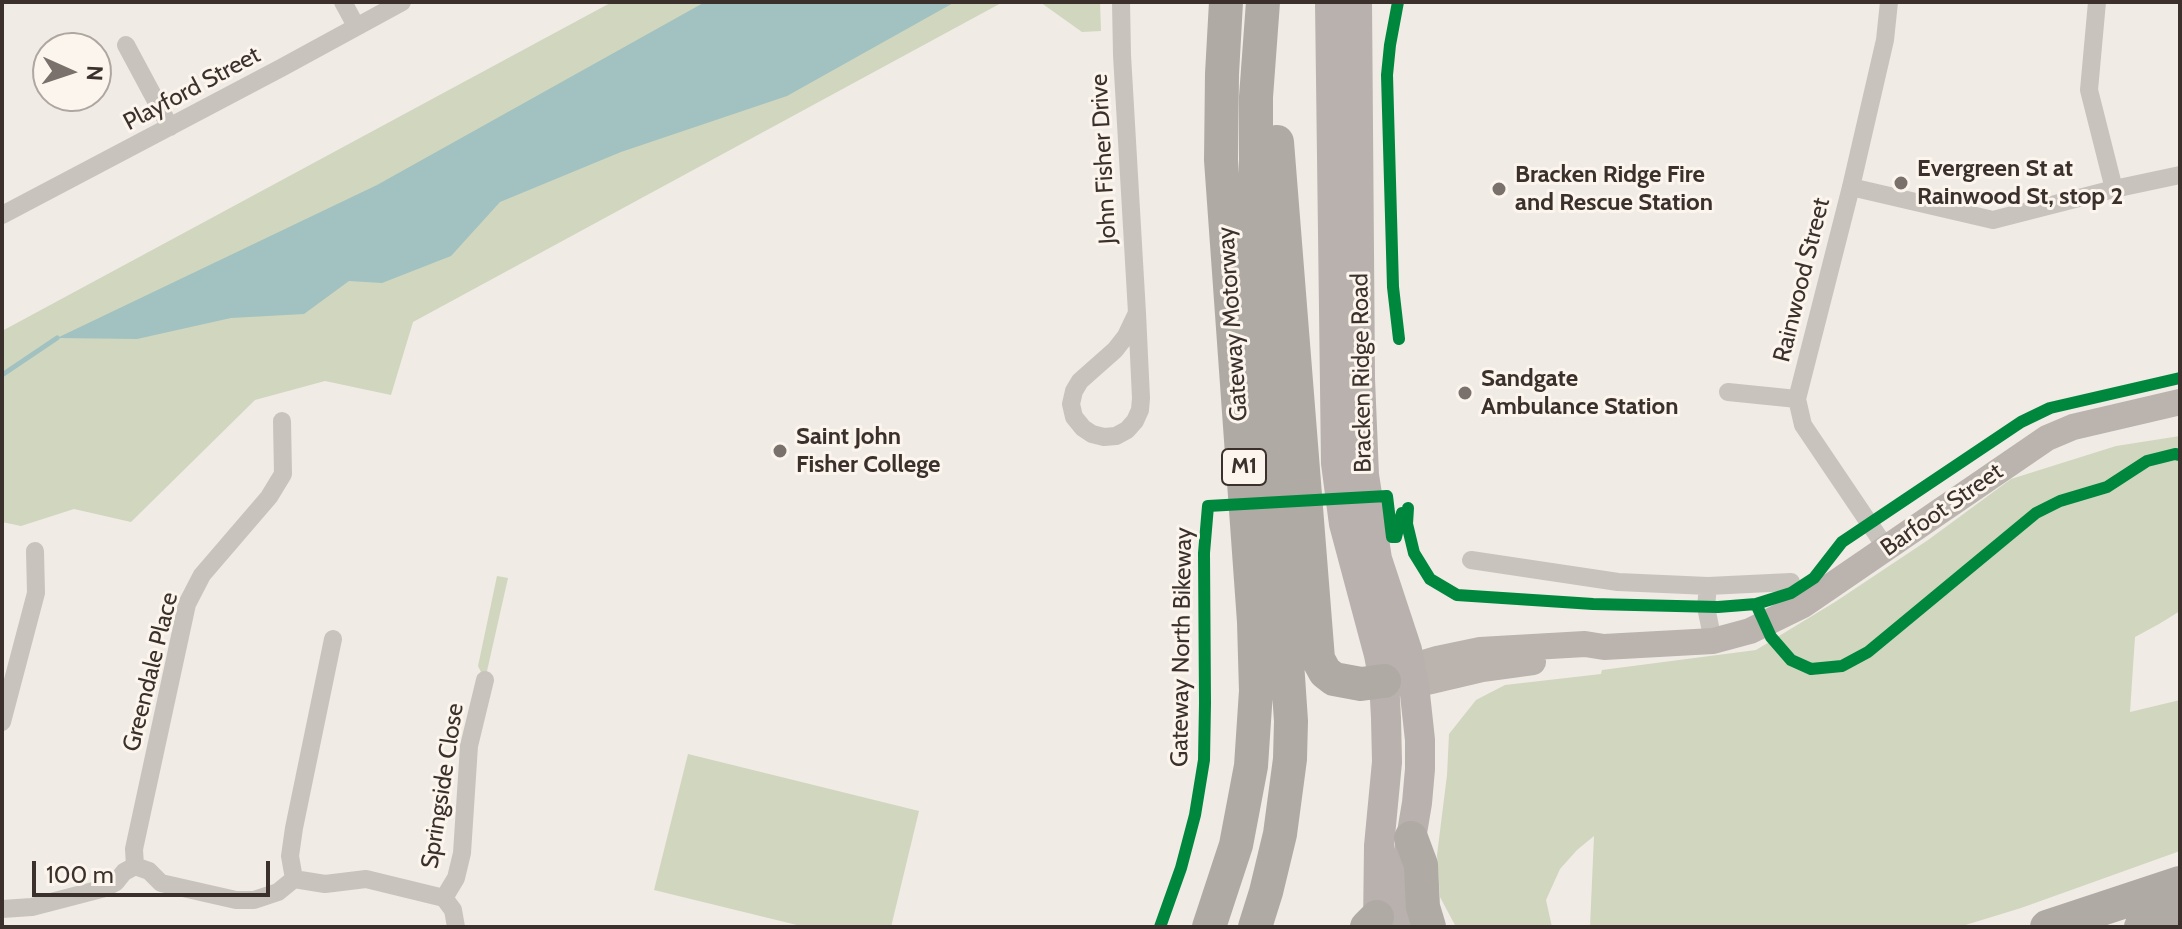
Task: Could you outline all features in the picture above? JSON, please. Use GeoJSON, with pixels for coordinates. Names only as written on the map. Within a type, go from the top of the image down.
{"type":"FeatureCollection","features":[{"type":"Feature","properties":{"kind":"highway","name":"Gateway Motorway"},"geometry":{"type":"LineString","coordinates":[[1209,927],[1236,845],[1251,766],[1256,691],[1253,606],[1221,160],[1226,2]]}},
{"type":"Feature","properties":{"kind":"highway","name":"Gateway Motorway"},"geometry":{"type":"LineString","coordinates":[[1255,927],[1280,834],[1290,759],[1291,721],[1256,206],[1259,47],[1263,2]]}},
{"type":"Feature","properties":{"kind":"highway"},"geometry":{"type":"LineString","coordinates":[[1259,47],[1273,76],[1285,269],[1318,659],[1325,672],[1334,679],[1361,684],[1403,677]]}},
{"type":"Feature","properties":{"kind":"highway"},"geometry":{"type":"LineString","coordinates":[[1411,838],[1421,865],[1423,907],[1429,927]]}},
{"type":"Feature","properties":{"kind":"highway"},"geometry":{"type":"LineString","coordinates":[[2047,927],[2180,883]]}},
{"type":"Feature","properties":{"kind":"highway"},"geometry":{"type":"LineString","coordinates":[[2141,927],[2180,914]]}},
{"type":"Feature","properties":{"kind":"main road","name":"Bracken Ridge Road"},"geometry":{"type":"LineString","coordinates":[[1330,2],[1336,463],[1344,524],[1373,630],[1403,677],[1387,762],[1379,846],[1379,925]]}},
{"type":"Feature","properties":{"kind":"main road","name":"Bracken Ridge Road"},"geometry":{"type":"LineString","coordinates":[[1357,2],[1360,379],[1364,475],[1377,559],[1420,740],[1420,769],[1411,838],[1379,925]]}},
{"type":"Feature","properties":{"kind":"street"},"geometry":{"type":"LineString","coordinates":[[343,2],[356,26]]}},
{"type":"Feature","properties":{"kind":"street","name":"Playford Street"},"geometry":{"type":"LineString","coordinates":[[2,215],[402,2]]}},
{"type":"Feature","properties":{"kind":"street","name":"John Fisher Drive"},"geometry":{"type":"LineString","coordinates":[[1121,2],[1137,313],[1140,410],[1127,430],[1116,436],[1092,434],[1074,417],[1071,404],[1074,391],[1080,381],[1115,350],[1137,313]]}},
{"type":"Feature","properties":{"kind":"street","name":"Rainwood Street"},"geometry":{"type":"LineString","coordinates":[[1886,548],[1803,425],[1797,399],[1851,187],[1885,40],[1889,2]]}},
{"type":"Feature","properties":{"kind":"street"},"geometry":{"type":"LineString","coordinates":[[2097,2],[2089,90],[2114,189]]}},
{"type":"Feature","properties":{"kind":"street"},"geometry":{"type":"LineString","coordinates":[[126,45],[170,127]]}},
{"type":"Feature","properties":{"kind":"street"},"geometry":{"type":"LineString","coordinates":[[1851,187],[1993,220],[2180,175]]}},
{"type":"Feature","properties":{"kind":"street"},"geometry":{"type":"LineString","coordinates":[[1728,392],[1797,399]]}},
{"type":"Feature","properties":{"kind":"street","name":"Barfoot Street"},"geometry":{"type":"LineString","coordinates":[[1403,677],[1586,657],[1604,647],[1713,641],[1750,631],[1803,605],[2047,438],[2073,427],[2180,402]]}},
{"type":"Feature","properties":{"kind":"street","name":"Greendale Place"},"geometry":{"type":"LineString","coordinates":[[135,866],[134,849],[187,604],[202,575],[269,497],[283,474],[282,421]]}},
{"type":"Feature","properties":{"kind":"street"},"geometry":{"type":"LineString","coordinates":[[2,722],[36,593],[35,551]]}},
{"type":"Feature","properties":{"kind":"street"},"geometry":{"type":"LineString","coordinates":[[1471,560],[1618,582],[1708,586],[1791,582]]}},
{"type":"Feature","properties":{"kind":"street"},"geometry":{"type":"LineString","coordinates":[[1708,586],[1706,607],[1713,641]]}},
{"type":"Feature","properties":{"kind":"street"},"geometry":{"type":"LineString","coordinates":[[294,879],[290,856],[294,828],[333,639]]}},
{"type":"Feature","properties":{"kind":"street","name":"Springside Close"},"geometry":{"type":"LineString","coordinates":[[444,898],[456,878],[462,853],[469,746],[485,680]]}},
{"type":"Feature","properties":{"kind":"street"},"geometry":{"type":"LineString","coordinates":[[2,909],[32,907],[105,888],[135,866],[149,871],[161,883],[236,900],[254,900],[278,892],[294,879],[325,884],[366,879],[444,898],[453,910],[456,927]]}},
{"type":"Feature","properties":{"kind":"green space"},"geometry":{"type":"Polygon","coordinates":[[[612,2],[1003,2],[413,322],[391,395],[325,381],[255,400],[131,522],[74,509],[21,526],[2,522],[2,331],[612,2]]]}},
{"type":"Feature","properties":{"kind":"green space"},"geometry":{"type":"Polygon","coordinates":[[[1040,2],[1100,2],[1101,31],[1082,32],[1040,2]]]}},
{"type":"Feature","properties":{"kind":"green space"},"geometry":{"type":"Polygon","coordinates":[[[2180,436],[2180,611],[2135,637],[2130,712],[2180,700],[2180,851],[1959,927],[1590,927],[1594,836],[1560,869],[1546,900],[1552,927],[1456,927],[1440,897],[1437,855],[1449,734],[1476,700],[1505,685],[1756,650],[1928,540],[2011,479],[2116,446],[2180,436]]]}},
{"type":"Feature","properties":{"kind":"green space"},"geometry":{"type":"Polygon","coordinates":[[[497,576],[508,578],[485,680],[478,666],[497,576]]]}},
{"type":"Feature","properties":{"kind":"green space"},"geometry":{"type":"Polygon","coordinates":[[[688,754],[919,811],[891,927],[805,927],[654,890],[688,754]]]}},
{"type":"Feature","properties":{"kind":"water"},"geometry":{"type":"Polygon","coordinates":[[[705,2],[955,2],[787,96],[621,152],[500,202],[451,256],[382,283],[349,281],[304,314],[231,318],[137,339],[57,338],[377,185],[705,2]]]}},
{"type":"Feature","properties":{"kind":"waterway"},"geometry":{"type":"LineString","coordinates":[[2,375],[57,338]]}},
{"type":"Feature","properties":{"kind":"cycle path"},"geometry":{"type":"LineString","coordinates":[[1398,2],[1387,75],[1393,287],[1399,339]]}},
{"type":"Feature","properties":{"kind":"cycle path"},"geometry":{"type":"LineString","coordinates":[[1408,508],[1407,524],[1414,553],[1430,579],[1457,595],[1593,604],[1718,607],[1756,604],[1791,593],[1814,578],[1842,542],[2021,422],[2050,408],[2180,378]]}},
{"type":"Feature","properties":{"kind":"cycle path"},"geometry":{"type":"LineString","coordinates":[[1756,604],[1771,637],[1791,660],[1811,669],[1842,666],[1868,652],[2036,513],[2060,501],[2107,487],[2147,461],[2180,455]]}},
{"type":"Feature","properties":{"kind":"cycle path","name":"Gateway North Bikeway"},"geometry":{"type":"LineString","coordinates":[[1160,927],[1181,868],[1195,815],[1204,760],[1204,553],[1208,506],[1387,496],[1392,537],[1396,537],[1402,513]]}},
{"type":"Feature","properties":{"kind":"place","name":"Evergreen St at Rainwood St, stop 2"},"geometry":{"type":"Point","coordinates":[1901,183]}},
{"type":"Feature","properties":{"kind":"place","name":"Bracken Ridge Fire and Rescue Station"},"geometry":{"type":"Point","coordinates":[1499,189]}},
{"type":"Feature","properties":{"kind":"place","name":"Sandgate Ambulance Station"},"geometry":{"type":"Point","coordinates":[1465,393]}},
{"type":"Feature","properties":{"kind":"place","name":"Saint John Fisher College"},"geometry":{"type":"Point","coordinates":[780,451]}}]}
